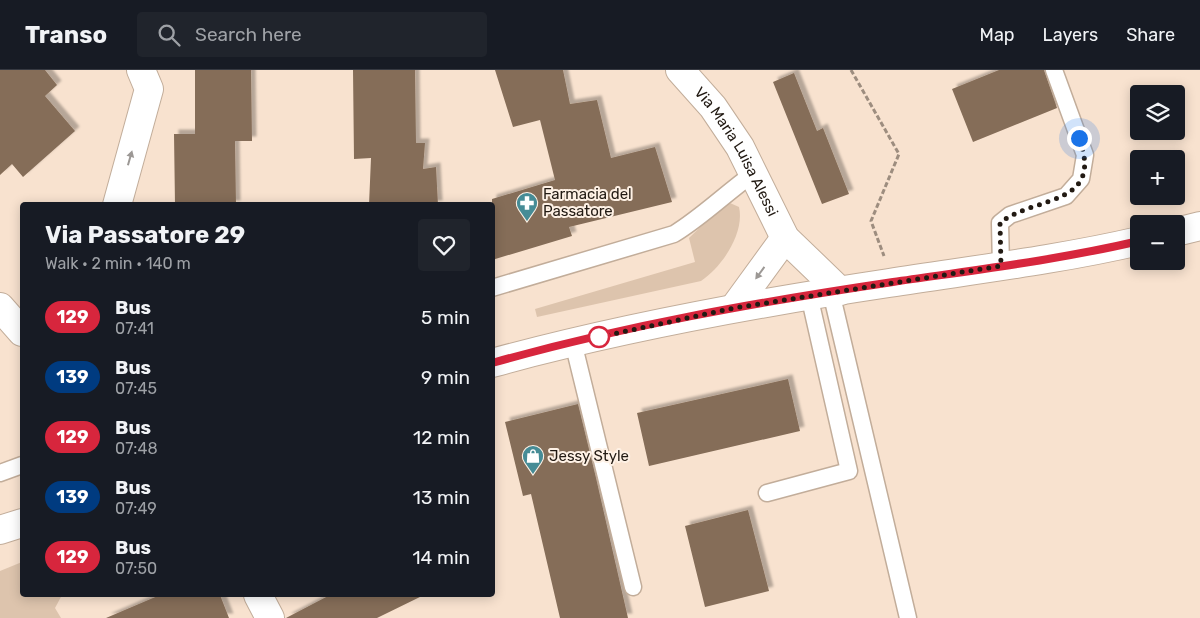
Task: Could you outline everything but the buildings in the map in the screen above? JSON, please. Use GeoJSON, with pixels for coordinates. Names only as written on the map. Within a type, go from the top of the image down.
{"type":"FeatureCollection","features":[{"type":"Feature","properties":{"kind":"street"},"geometry":{"type":"LineString","coordinates":[[118,202],[149,89],[141,70]]}},
{"type":"Feature","properties":{"kind":"street","name":"Via Maria Luisa Alessi"},"geometry":{"type":"LineString","coordinates":[[680,70],[713,107],[740,147],[785,238],[827,293]]}},
{"type":"Feature","properties":{"kind":"street"},"geometry":{"type":"LineString","coordinates":[[1185,230],[1200,226]]}},
{"type":"Feature","properties":{"kind":"street"},"geometry":{"type":"LineString","coordinates":[[734,308],[785,238]]}},
{"type":"Feature","properties":{"kind":"street"},"geometry":{"type":"LineString","coordinates":[[495,362],[573,342],[734,308],[1001,266],[1130,243]]}},
{"type":"Feature","properties":{"kind":"street"},"geometry":{"type":"LineString","coordinates":[[0,307],[20,330]]}},
{"type":"Feature","properties":{"kind":"street"},"geometry":{"type":"LineString","coordinates":[[0,530],[20,524]]}},
{"type":"Feature","properties":{"kind":"street"},"geometry":{"type":"LineString","coordinates":[[259,597],[270,618]]}},
{"type":"Feature","properties":{"kind":"lane"},"geometry":{"type":"LineString","coordinates":[[1001,266],[1000,223],[1010,215],[1066,196],[1081,179],[1085,155],[1054,70]]}},
{"type":"Feature","properties":{"kind":"lane"},"geometry":{"type":"LineString","coordinates":[[495,287],[674,234],[699,219],[726,192],[754,173]]}},
{"type":"Feature","properties":{"kind":"lane"},"geometry":{"type":"LineString","coordinates":[[767,493],[849,471],[827,293]]}},
{"type":"Feature","properties":{"kind":"lane"},"geometry":{"type":"LineString","coordinates":[[827,293],[908,618]]}},
{"type":"Feature","properties":{"kind":"lane"},"geometry":{"type":"LineString","coordinates":[[573,342],[633,587]]}},
{"type":"Feature","properties":{"kind":"lane"},"geometry":{"type":"LineString","coordinates":[[0,473],[20,466]]}},
{"type":"Feature","properties":{"kind":"path"},"geometry":{"type":"LineString","coordinates":[[851,70],[899,154],[871,221],[894,282]]}},
{"type":"Feature","properties":{"kind":"shaded area"},"geometry":{"type":"Polygon","coordinates":[[[730,203],[739,207],[739,228],[724,258],[701,281],[537,317],[535,309],[695,262],[689,238],[724,204],[730,203]]]}},
{"type":"Feature","properties":{"kind":"shaded area"},"geometry":{"type":"Polygon","coordinates":[[[20,563],[20,597],[61,597],[55,608],[61,618],[0,618],[0,571],[20,563]]]}},
{"type":"Feature","properties":{"kind":"bus line","name":"129"},"geometry":{"type":"LineString","coordinates":[[495,362],[573,342],[734,308],[894,282],[939,277],[1130,243]]}},
{"type":"Feature","properties":{"kind":"place","name":"Farmacia del Passatore"},"geometry":{"type":"Point","coordinates":[527,222]}},
{"type":"Feature","properties":{"kind":"place","name":"Jessy Style"},"geometry":{"type":"Point","coordinates":[533,475]}},
{"type":"Feature","properties":{"kind":"route"},"geometry":{"type":"LineString","coordinates":[[599,337],[734,308],[1001,266],[1000,223],[1010,215],[1066,196],[1081,179],[1085,155],[1079,138]]}}]}
